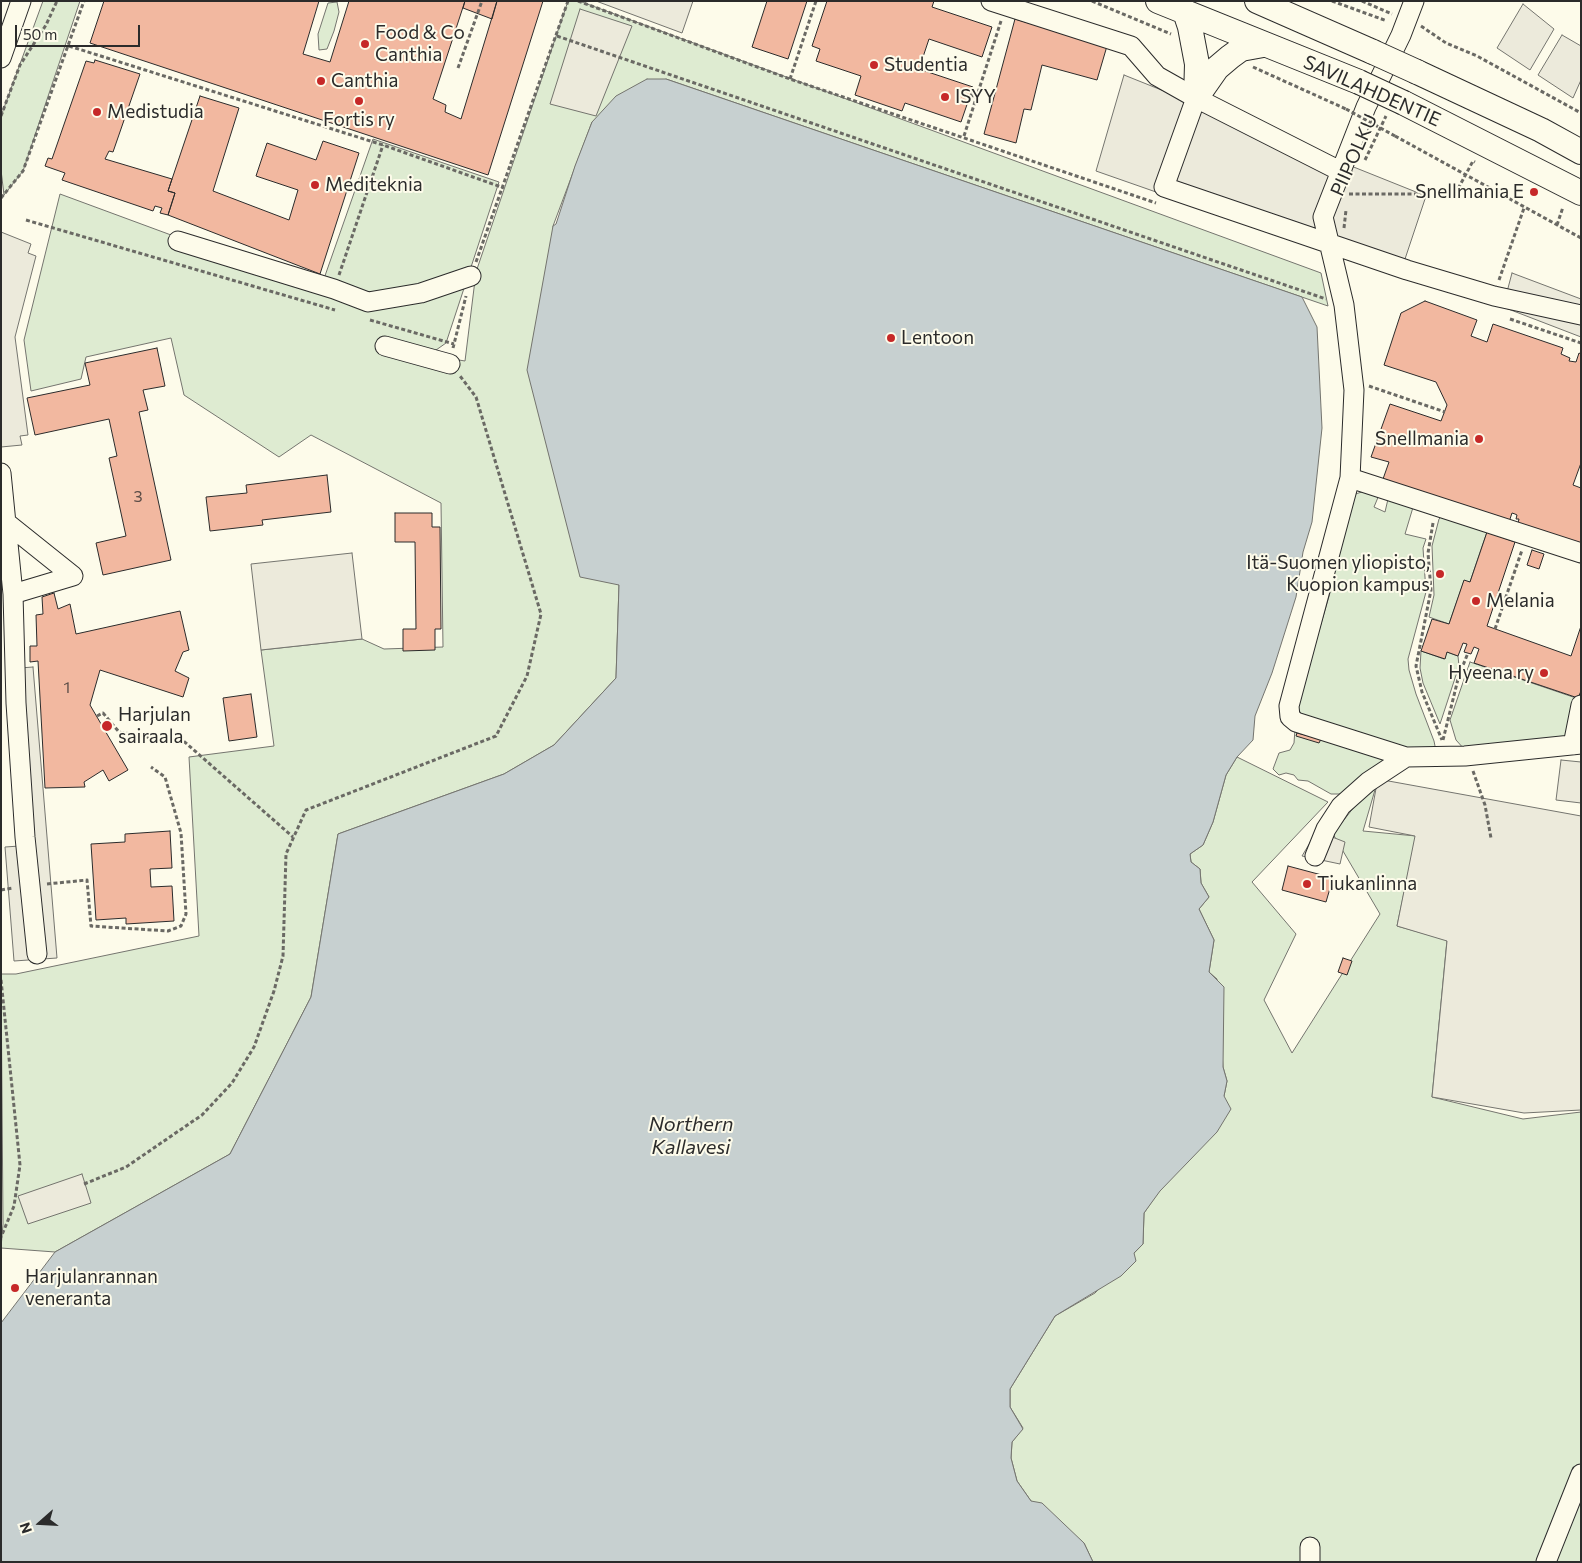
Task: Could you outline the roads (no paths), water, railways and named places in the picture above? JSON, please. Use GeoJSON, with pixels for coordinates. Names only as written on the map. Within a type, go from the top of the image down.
{"type":"FeatureCollection","features":[{"type":"Feature","properties":{"kind":"main road","name":"SAVILAHDENTIE"},"geometry":{"type":"LineString","coordinates":[[1158,1],[1263,45],[1359,82],[1397,105],[1581,194]]}},
{"type":"Feature","properties":{"kind":"main road","name":"SAVILAHDENTIE"},"geometry":{"type":"LineString","coordinates":[[1258,1],[1418,72],[1541,130],[1581,152]]}},
{"type":"Feature","properties":{"kind":"main road"},"geometry":{"type":"LineString","coordinates":[[1185,12],[1197,64],[1196,98]]}},
{"type":"Feature","properties":{"kind":"main road"},"geometry":{"type":"LineString","coordinates":[[1196,98],[1217,68],[1230,57],[1241,49],[1263,45]]}},
{"type":"Feature","properties":{"kind":"street"},"geometry":{"type":"LineString","coordinates":[[1,58],[21,1]]}},
{"type":"Feature","properties":{"kind":"street"},"geometry":{"type":"LineString","coordinates":[[1414,1],[1401,34],[1366,107],[1348,178],[1323,217],[1336,245],[1354,390],[1350,478],[1289,706],[1290,717],[1296,722],[1406,757],[1453,751],[1577,744],[1581,705]]}},
{"type":"Feature","properties":{"kind":"street"},"geometry":{"type":"LineString","coordinates":[[999,4],[1131,46],[1157,76],[1348,178]]}},
{"type":"Feature","properties":{"kind":"street"},"geometry":{"type":"LineString","coordinates":[[1196,98],[1164,187],[1407,270],[1494,296],[1581,315]]}},
{"type":"Feature","properties":{"kind":"street"},"geometry":{"type":"LineString","coordinates":[[178,241],[334,289],[368,302],[420,293],[471,276]]}},
{"type":"Feature","properties":{"kind":"street"},"geometry":{"type":"LineString","coordinates":[[385,346],[450,364]]}},
{"type":"Feature","properties":{"kind":"street"},"geometry":{"type":"LineString","coordinates":[[1,473],[8,524],[13,594],[16,703],[37,954]]}},
{"type":"Feature","properties":{"kind":"street"},"geometry":{"type":"LineString","coordinates":[[1350,478],[1581,553]]}},
{"type":"Feature","properties":{"kind":"street"},"geometry":{"type":"LineString","coordinates":[[8,524],[73,576],[13,594]]}},
{"type":"Feature","properties":{"kind":"street"},"geometry":{"type":"LineString","coordinates":[[1315,856],[1326,828],[1341,806],[1368,782],[1406,757]]}},
{"type":"Feature","properties":{"kind":"street"},"geometry":{"type":"LineString","coordinates":[[1546,1562],[1581,1474]]}},
{"type":"Feature","properties":{"kind":"water","name":"Northern Kallavesi"},"geometry":{"type":"Polygon","coordinates":[[[647,79],[666,79],[1302,297],[1317,327],[1322,428],[1312,522],[1303,552],[1296,597],[1272,673],[1255,716],[1253,740],[1237,757],[1226,775],[1213,822],[1203,845],[1190,854],[1191,862],[1200,869],[1201,883],[1209,897],[1199,909],[1214,940],[1209,972],[1224,987],[1223,1067],[1227,1081],[1224,1096],[1231,1109],[1217,1132],[1160,1191],[1144,1213],[1143,1244],[1134,1253],[1136,1261],[1121,1276],[1055,1316],[1010,1389],[1010,1407],[1023,1429],[1012,1442],[1011,1458],[1017,1481],[1031,1501],[1042,1503],[1084,1543],[1093,1562],[1,1562],[1,1323],[55,1252],[230,1154],[311,997],[338,834],[504,774],[554,745],[616,678],[619,585],[580,577],[527,370],[553,226],[556,224],[592,122],[616,96],[647,79]]]}},
{"type":"Feature","properties":{"kind":"place","name":"Food & Co Canthia"},"geometry":{"type":"Point","coordinates":[365,44]}},
{"type":"Feature","properties":{"kind":"place","name":"Studentia"},"geometry":{"type":"Point","coordinates":[874,65]}},
{"type":"Feature","properties":{"kind":"place","name":"Canthia"},"geometry":{"type":"Point","coordinates":[321,81]}},
{"type":"Feature","properties":{"kind":"place","name":"ISYY"},"geometry":{"type":"Point","coordinates":[945,97]}},
{"type":"Feature","properties":{"kind":"place","name":"Fortis ry"},"geometry":{"type":"Point","coordinates":[359,101]}},
{"type":"Feature","properties":{"kind":"place","name":"Medistudia"},"geometry":{"type":"Point","coordinates":[97,112]}},
{"type":"Feature","properties":{"kind":"place","name":"Mediteknia"},"geometry":{"type":"Point","coordinates":[315,185]}},
{"type":"Feature","properties":{"kind":"place","name":"Snellmania E"},"geometry":{"type":"Point","coordinates":[1534,192]}},
{"type":"Feature","properties":{"kind":"place","name":"Lentoon"},"geometry":{"type":"Point","coordinates":[891,338]}},
{"type":"Feature","properties":{"kind":"place","name":"Snellmania"},"geometry":{"type":"Point","coordinates":[1479,439]}},
{"type":"Feature","properties":{"kind":"place","name":"Itä-Suomen yliopisto, Kuopion kampus"},"geometry":{"type":"Point","coordinates":[1440,574]}},
{"type":"Feature","properties":{"kind":"place","name":"Melania"},"geometry":{"type":"Point","coordinates":[1476,601]}},
{"type":"Feature","properties":{"kind":"place","name":"Hyeena ry"},"geometry":{"type":"Point","coordinates":[1544,673]}},
{"type":"Feature","properties":{"kind":"place","name":"Harjulan sairaala"},"geometry":{"type":"Point","coordinates":[107,726]}},
{"type":"Feature","properties":{"kind":"place","name":"Tiukanlinna"},"geometry":{"type":"Point","coordinates":[1307,884]}},
{"type":"Feature","properties":{"kind":"place","name":"Harjulanrannan veneranta"},"geometry":{"type":"Point","coordinates":[15,1288]}}]}
